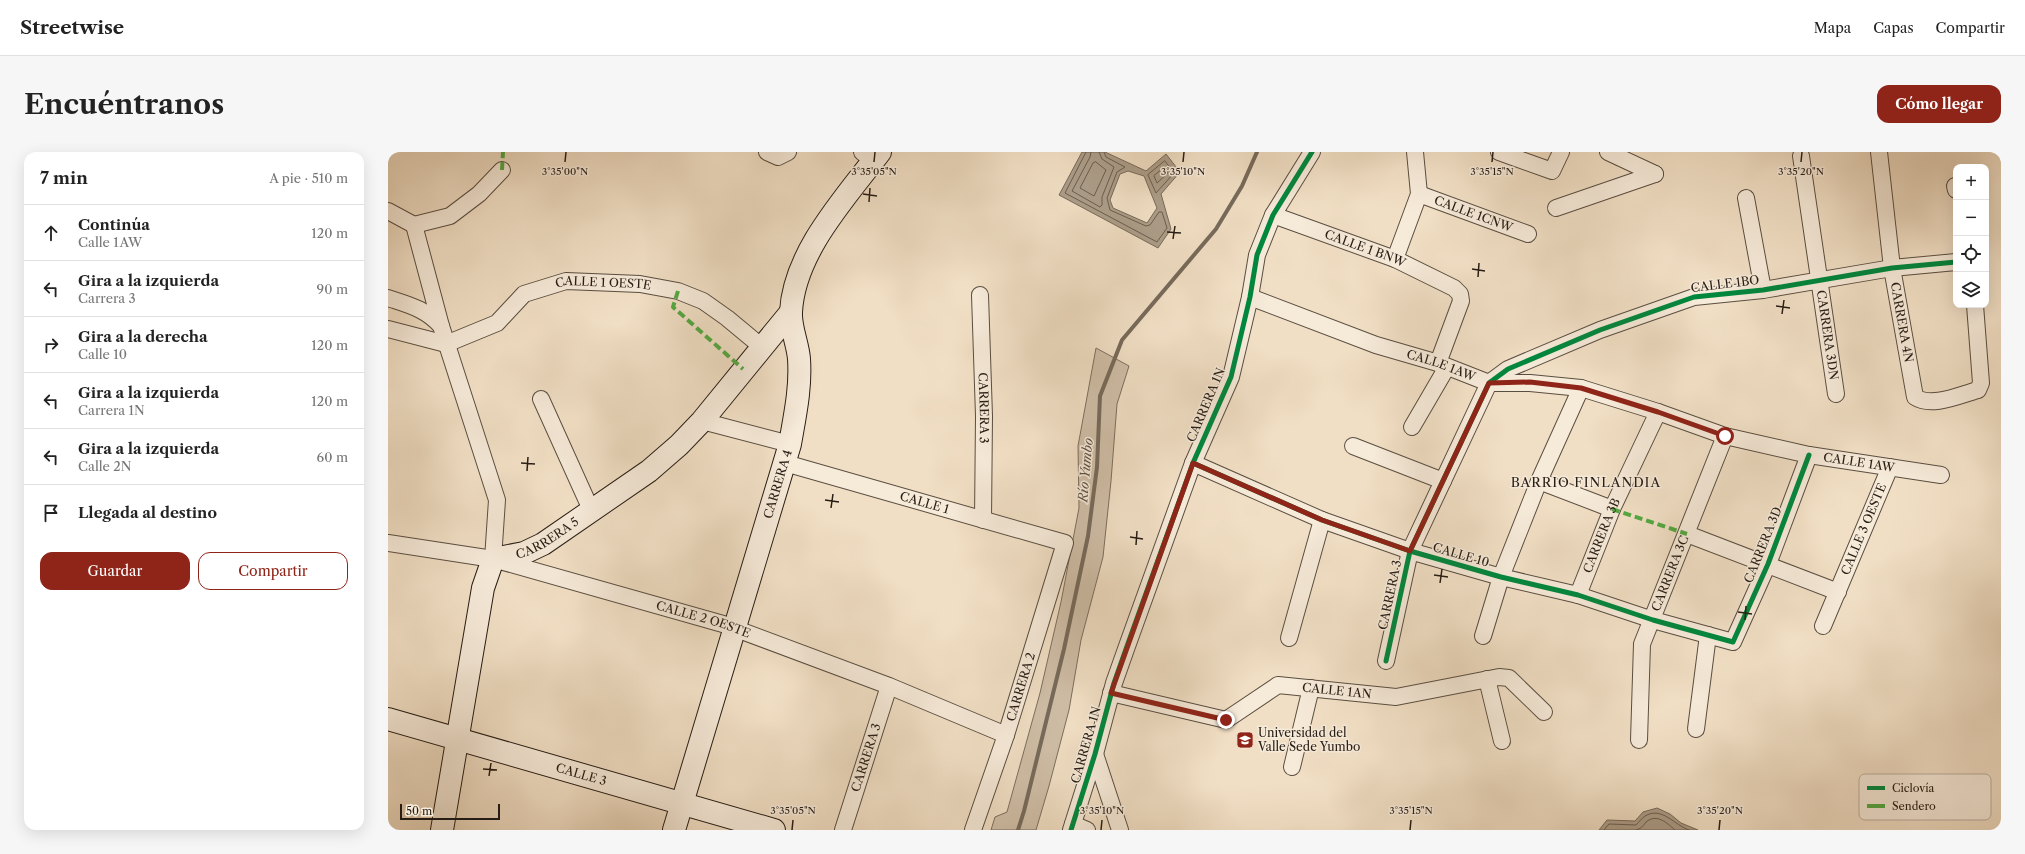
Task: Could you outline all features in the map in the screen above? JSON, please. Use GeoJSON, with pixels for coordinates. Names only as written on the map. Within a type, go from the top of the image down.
{"type":"FeatureCollection","features":[{"type":"Feature","properties":{"kind":"main road","name":"CARRERA 4"},"geometry":{"type":"LineString","coordinates":[[674,830],[787,453],[800,379],[799,357],[791,312],[800,272],[810,249],[872,155]]}},
{"type":"Feature","properties":{"kind":"main road","name":"CARRERA 5"},"geometry":{"type":"LineString","coordinates":[[493,560],[524,554],[543,544],[592,512],[649,471],[702,421],[791,312]]}},
{"type":"Feature","properties":{"kind":"main road"},"geometry":{"type":"LineString","coordinates":[[442,830],[483,588],[493,560]]}},
{"type":"Feature","properties":{"kind":"main road","name":"CALLE 3"},"geometry":{"type":"LineString","coordinates":[[388,719],[774,830]]}},
{"type":"Feature","properties":{"kind":"street"},"geometry":{"type":"LineString","coordinates":[[766,152],[778,157],[788,152]]}},
{"type":"Feature","properties":{"kind":"street","name":"CARRERA 1N"},"geometry":{"type":"LineString","coordinates":[[1077,828],[1111,693],[1193,463],[1231,377],[1250,297],[1257,255],[1273,215],[1312,152]]}},
{"type":"Feature","properties":{"kind":"street"},"geometry":{"type":"LineString","coordinates":[[1395,259],[1419,194],[1415,152]]}},
{"type":"Feature","properties":{"kind":"street"},"geometry":{"type":"LineString","coordinates":[[1499,152],[1552,171],[1561,152]]}},
{"type":"Feature","properties":{"kind":"street"},"geometry":{"type":"LineString","coordinates":[[1556,208],[1655,174],[1608,152]]}},
{"type":"Feature","properties":{"kind":"street","name":"CARRERA 4N"},"geometry":{"type":"LineString","coordinates":[[1879,152],[1892,268],[1915,397],[1922,402],[1931,402],[1978,390],[1982,377],[1975,308]]}},
{"type":"Feature","properties":{"kind":"street","name":"CARRERA 3DN"},"geometry":{"type":"LineString","coordinates":[[1801,156],[1818,281],[1836,394]]}},
{"type":"Feature","properties":{"kind":"street"},"geometry":{"type":"LineString","coordinates":[[388,211],[414,225],[450,216],[479,194],[502,170]]}},
{"type":"Feature","properties":{"kind":"street","name":"CALLE 1CNW"},"geometry":{"type":"LineString","coordinates":[[1419,194],[1528,234]]}},
{"type":"Feature","properties":{"kind":"street"},"geometry":{"type":"LineString","coordinates":[[1746,198],[1763,290]]}},
{"type":"Feature","properties":{"kind":"street","name":"CALLE 1 BNW"},"geometry":{"type":"LineString","coordinates":[[1273,215],[1395,259],[1454,288],[1460,294],[1461,301],[1443,365]]}},
{"type":"Feature","properties":{"kind":"street"},"geometry":{"type":"LineString","coordinates":[[414,225],[446,344],[497,500],[493,560]]}},
{"type":"Feature","properties":{"kind":"street","name":"CALLE 1BO"},"geometry":{"type":"LineString","coordinates":[[1489,383],[1508,369],[1593,333],[1694,297],[1763,290],[1892,268],[1953,262]]}},
{"type":"Feature","properties":{"kind":"street","name":"CALLE 1 OESTE"},"geometry":{"type":"LineString","coordinates":[[446,344],[497,323],[524,294],[566,280],[640,284],[678,291],[703,301],[743,330],[762,347]]}},
{"type":"Feature","properties":{"kind":"street","name":"CARRERA 3"},"geometry":{"type":"LineString","coordinates":[[980,295],[984,416],[982,520]]}},
{"type":"Feature","properties":{"kind":"street","name":"CALLE 1AW"},"geometry":{"type":"LineString","coordinates":[[1250,297],[1376,345],[1443,365],[1489,383],[1530,382],[1581,388],[1658,412],[1725,436],[1809,455],[1941,475]]}},
{"type":"Feature","properties":{"kind":"street"},"geometry":{"type":"LineString","coordinates":[[388,298],[409,304],[431,315],[441,326]]}},
{"type":"Feature","properties":{"kind":"street"},"geometry":{"type":"LineString","coordinates":[[388,329],[446,344]]}},
{"type":"Feature","properties":{"kind":"street"},"geometry":{"type":"LineString","coordinates":[[1412,427],[1443,365]]}},
{"type":"Feature","properties":{"kind":"street","name":"CARRERA 3"},"geometry":{"type":"LineString","coordinates":[[1386,661],[1410,551],[1489,383]]}},
{"type":"Feature","properties":{"kind":"street"},"geometry":{"type":"LineString","coordinates":[[1483,636],[1501,577],[1539,481],[1581,388]]}},
{"type":"Feature","properties":{"kind":"street"},"geometry":{"type":"LineString","coordinates":[[541,399],[592,512]]}},
{"type":"Feature","properties":{"kind":"street","name":"CARRERA 3B"},"geometry":{"type":"LineString","coordinates":[[1578,595],[1612,509],[1658,412]]}},
{"type":"Feature","properties":{"kind":"street","name":"CALLE 1"},"geometry":{"type":"LineString","coordinates":[[702,421],[787,453],[982,520],[1065,543]]}},
{"type":"Feature","properties":{"kind":"street","name":"CARRERA 3C"},"geometry":{"type":"LineString","coordinates":[[1639,740],[1642,644],[1653,620],[1725,436]]}},
{"type":"Feature","properties":{"kind":"street"},"geometry":{"type":"LineString","coordinates":[[1353,446],[1443,481]]}},
{"type":"Feature","properties":{"kind":"street","name":"CARRERA 3D"},"geometry":{"type":"LineString","coordinates":[[1733,642],[1768,564],[1809,455]]}},
{"type":"Feature","properties":{"kind":"street","name":"CALLE 10"},"geometry":{"type":"LineString","coordinates":[[1193,463],[1322,520],[1410,551],[1501,577],[1578,595],[1653,620],[1733,642]]}},
{"type":"Feature","properties":{"kind":"street","name":"CALLE 3 OESTE"},"geometry":{"type":"LineString","coordinates":[[1838,592],[1890,468]]}},
{"type":"Feature","properties":{"kind":"street"},"geometry":{"type":"LineString","coordinates":[[1539,481],[1612,509]]}},
{"type":"Feature","properties":{"kind":"street"},"geometry":{"type":"LineString","coordinates":[[1289,638],[1322,520]]}},
{"type":"Feature","properties":{"kind":"street"},"geometry":{"type":"LineString","coordinates":[[1687,534],[1838,592],[1823,626]]}},
{"type":"Feature","properties":{"kind":"street","name":"CALLE 2 OESTE"},"geometry":{"type":"LineString","coordinates":[[388,543],[493,560],[734,627],[889,686],[1006,735]]}},
{"type":"Feature","properties":{"kind":"street","name":"CARRERA 2"},"geometry":{"type":"LineString","coordinates":[[973,830],[1006,735],[1065,543]]}},
{"type":"Feature","properties":{"kind":"street"},"geometry":{"type":"LineString","coordinates":[[1696,729],[1708,635]]}},
{"type":"Feature","properties":{"kind":"street","name":"CALLE 1AN"},"geometry":{"type":"LineString","coordinates":[[1111,693],[1226,720],[1278,685],[1396,696],[1499,676],[1509,678],[1544,712]]}},
{"type":"Feature","properties":{"kind":"street"},"geometry":{"type":"LineString","coordinates":[[1487,679],[1502,741]]}},
{"type":"Feature","properties":{"kind":"street","name":"CARRERA 3"},"geometry":{"type":"LineString","coordinates":[[843,830],[889,686]]}},
{"type":"Feature","properties":{"kind":"street"},"geometry":{"type":"LineString","coordinates":[[1292,767],[1311,688]]}},
{"type":"Feature","properties":{"kind":"street"},"geometry":{"type":"LineString","coordinates":[[1095,754],[1120,830]]}},
{"type":"Feature","properties":{"kind":"shaded area"},"geometry":{"type":"Polygon","coordinates":[[[1096,348],[1129,366],[1117,404],[1103,557],[1081,640],[1069,710],[1036,830],[991,830],[995,817],[1007,812],[1040,693],[1061,602],[1079,508],[1078,446],[1096,348]]]}},
{"type":"Feature","properties":{"kind":"water"},"geometry":{"type":"Polygon","coordinates":[[[1082,152],[1105,152],[1146,171],[1166,154],[1180,172],[1161,194],[1171,229],[1158,248],[1059,195],[1082,152]],[[1128,171],[1120,174],[1110,200],[1113,208],[1147,223],[1157,208],[1144,176],[1128,171]]]}},
{"type":"Feature","properties":{"kind":"water"},"geometry":{"type":"Polygon","coordinates":[[[1657,808],[1670,814],[1681,823],[1698,830],[1599,830],[1607,820],[1635,821],[1643,812],[1657,808]]]}},
{"type":"Feature","properties":{"kind":"waterway","name":"Río Yumbo"},"geometry":{"type":"LineString","coordinates":[[1018,830],[1064,649],[1088,536],[1097,467],[1100,396],[1122,340],[1216,229],[1242,186],[1257,152]]}},
{"type":"Feature","properties":{"kind":"marked path"},"geometry":{"type":"LineString","coordinates":[[502,170],[503,152]]}},
{"type":"Feature","properties":{"kind":"marked path"},"geometry":{"type":"LineString","coordinates":[[678,291],[673,307],[743,369]]}},
{"type":"Feature","properties":{"kind":"marked path"},"geometry":{"type":"LineString","coordinates":[[1612,509],[1687,534]]}},
{"type":"Feature","properties":{"kind":"cycle path"},"geometry":{"type":"LineString","coordinates":[[1071,830],[1095,754],[1114,683],[1126,649],[1193,463],[1231,377],[1250,297],[1257,255],[1273,215],[1312,152]]}},
{"type":"Feature","properties":{"kind":"cycle path"},"geometry":{"type":"LineString","coordinates":[[1386,661],[1410,551],[1489,383],[1508,369],[1600,330],[1694,297],[1763,290],[1892,268],[1953,262]]}},
{"type":"Feature","properties":{"kind":"cycle path"},"geometry":{"type":"LineString","coordinates":[[1193,463],[1322,520],[1410,551],[1501,577],[1578,595],[1653,620],[1733,642],[1768,564],[1809,455]]}},
{"type":"Feature","properties":{"kind":"place","name":"Universidad del Valle Sede Yumbo"},"geometry":{"type":"Point","coordinates":[1245,740]}},
{"type":"Feature","properties":{"kind":"district","name":"BARRIO FINLANDIA"},"geometry":{"type":"Point","coordinates":[1586,482]}},
{"type":"Feature","properties":{"kind":"route"},"geometry":{"type":"LineString","coordinates":[[1226,720],[1111,693],[1193,463],[1322,520],[1410,551],[1489,383],[1530,382],[1581,388],[1658,412],[1725,436]]}}]}
